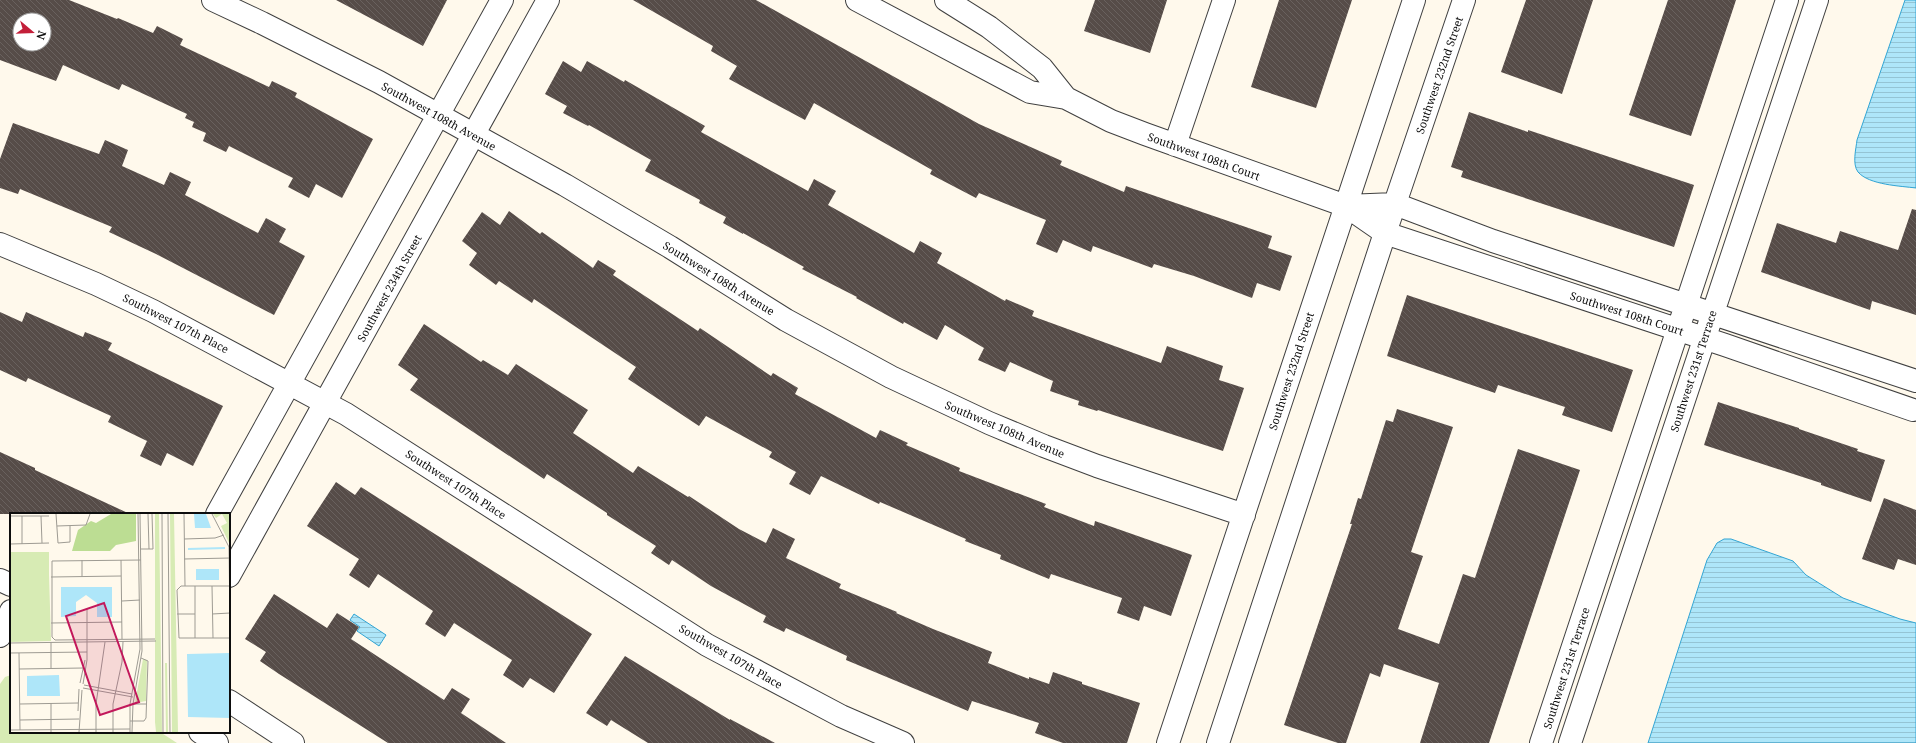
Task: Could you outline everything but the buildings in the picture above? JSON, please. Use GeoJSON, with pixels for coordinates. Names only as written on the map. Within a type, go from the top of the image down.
{"type":"FeatureCollection","features":[{"type":"Feature","properties":{"kind":"street","name":"Southwest 108th Avenue"},"geometry":{"type":"LineString","coordinates":[[213,0],[345,65],[474,135],[618,216],[786,320],[851,356],[939,401],[989,424],[1070,456],[1244,515]]}},
{"type":"Feature","properties":{"kind":"street"},"geometry":{"type":"LineString","coordinates":[[218,513],[502,0]]}},
{"type":"Feature","properties":{"kind":"street","name":"Southwest 234th Street"},"geometry":{"type":"LineString","coordinates":[[230,574],[548,0]]}},
{"type":"Feature","properties":{"kind":"street","name":"Southwest 108th Court"},"geometry":{"type":"LineString","coordinates":[[857,0],[1030,92],[1066,98],[1119,124],[1346,206],[1385,233],[1915,407]]}},
{"type":"Feature","properties":{"kind":"street","name":"Southwest 108th Court"},"geometry":{"type":"LineString","coordinates":[[946,0],[989,27],[1042,68],[1066,98]]}},
{"type":"Feature","properties":{"kind":"street"},"geometry":{"type":"LineString","coordinates":[[1175,145],[1224,0]]}},
{"type":"Feature","properties":{"kind":"street","name":"Southwest 232nd Street"},"geometry":{"type":"LineString","coordinates":[[1168,743],[1414,0]]}},
{"type":"Feature","properties":{"kind":"street"},"geometry":{"type":"LineString","coordinates":[[1416,143],[1432,70],[1450,0]]}},
{"type":"Feature","properties":{"kind":"street","name":"Southwest 232nd Street"},"geometry":{"type":"LineString","coordinates":[[1218,743],[1385,233],[1464,0]]}},
{"type":"Feature","properties":{"kind":"street","name":"Southwest 231st Terrace"},"geometry":{"type":"LineString","coordinates":[[1541,743],[1787,0]]}},
{"type":"Feature","properties":{"kind":"street","name":"Southwest 231st Terrace"},"geometry":{"type":"LineString","coordinates":[[1570,743],[1711,314],[1817,0]]}},
{"type":"Feature","properties":{"kind":"street","name":"Southwest 108th Court"},"geometry":{"type":"LineString","coordinates":[[1346,206],[1396,204],[1493,241],[1916,381]]}},
{"type":"Feature","properties":{"kind":"street","name":"Southwest 107th Place"},"geometry":{"type":"LineString","coordinates":[[0,244],[96,284],[153,310],[325,402],[356,420],[707,645],[841,716],[903,743]]}},
{"type":"Feature","properties":{"kind":"street"},"geometry":{"type":"LineString","coordinates":[[0,580],[10,585]]}},
{"type":"Feature","properties":{"kind":"street"},"geometry":{"type":"LineString","coordinates":[[230,702],[293,743]]}},
{"type":"Feature","properties":{"kind":"green space"},"geometry":{"type":"Polygon","coordinates":[[[10,675],[10,733],[162,733],[177,743],[0,743],[0,684],[5,677],[10,675]]]}},
{"type":"Feature","properties":{"kind":"water"},"geometry":{"type":"Polygon","coordinates":[[[1905,0],[1916,0],[1916,188],[1870,180],[1858,172],[1855,165],[1857,140],[1905,0]]]}},
{"type":"Feature","properties":{"kind":"water"},"geometry":{"type":"Polygon","coordinates":[[[1724,539],[1731,539],[1793,561],[1806,575],[1843,598],[1900,619],[1916,623],[1916,743],[1648,743],[1707,560],[1717,543],[1724,539]]]}},
{"type":"Feature","properties":{"kind":"water"},"geometry":{"type":"Polygon","coordinates":[[[354,614],[386,635],[379,646],[357,631],[360,627],[350,620],[354,614]]]}}]}
